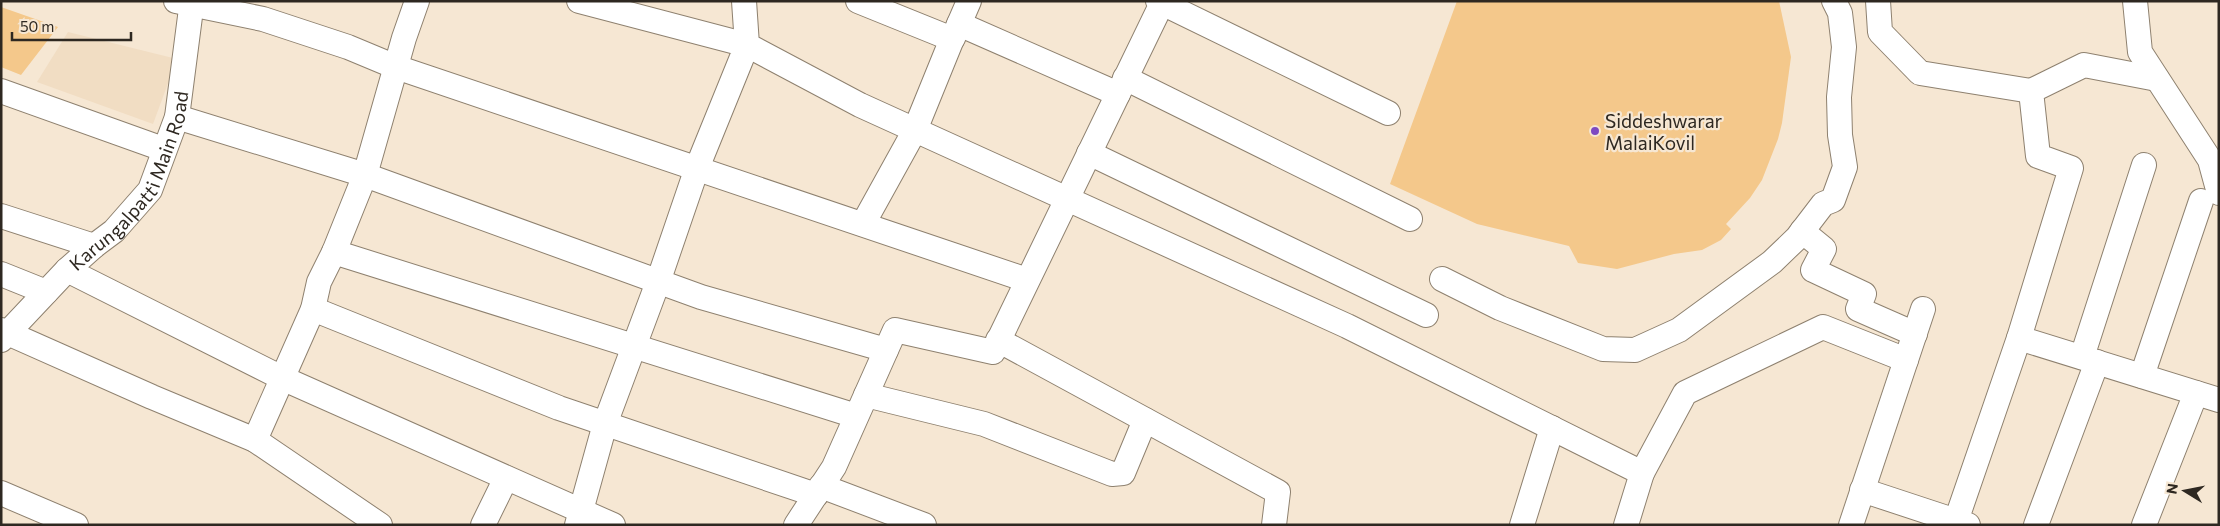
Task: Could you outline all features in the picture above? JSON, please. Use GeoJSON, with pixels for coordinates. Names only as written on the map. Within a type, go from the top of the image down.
{"type":"FeatureCollection","features":[{"type":"Feature","properties":{"kind":"street"},"geometry":{"type":"LineString","coordinates":[[256,440],[313,308],[319,282],[334,252],[365,175],[417,1]]}},
{"type":"Feature","properties":{"kind":"street"},"geometry":{"type":"LineString","coordinates":[[578,1],[747,45],[860,105],[1347,326],[1642,473]]}},
{"type":"Feature","properties":{"kind":"street"},"geometry":{"type":"LineString","coordinates":[[579,518],[605,424],[658,282],[697,168],[747,45],[744,1]]}},
{"type":"Feature","properties":{"kind":"street"},"geometry":{"type":"LineString","coordinates":[[858,1],[1122,86],[1410,219]]}},
{"type":"Feature","properties":{"kind":"street"},"geometry":{"type":"LineString","coordinates":[[863,224],[915,130],[970,1]]}},
{"type":"Feature","properties":{"kind":"street"},"geometry":{"type":"LineString","coordinates":[[1442,280],[1500,308],[1603,349],[1635,350],[1679,330],[1772,262],[1802,231],[1823,204],[1833,200],[1845,167],[1840,135],[1839,96],[1844,47],[1840,13],[1834,1]]}},
{"type":"Feature","properties":{"kind":"street"},"geometry":{"type":"LineString","coordinates":[[1878,1],[1880,32],[1920,73],[2031,91],[2084,65],[2157,79]]}},
{"type":"Feature","properties":{"kind":"street"},"geometry":{"type":"LineString","coordinates":[[2136,1],[2140,52],[2210,160],[2210,197],[2142,376]]}},
{"type":"Feature","properties":{"kind":"street"},"geometry":{"type":"LineString","coordinates":[[187,2],[263,19],[348,47],[396,67],[1027,280]]}},
{"type":"Feature","properties":{"kind":"street","name":"Karungalpatti Main Road"},"geometry":{"type":"LineString","coordinates":[[4,335],[67,270],[114,231],[150,190],[163,149],[177,117],[187,2]]}},
{"type":"Feature","properties":{"kind":"street"},"geometry":{"type":"LineString","coordinates":[[796,525],[834,467],[895,330],[993,352],[1161,2],[1388,113]]}},
{"type":"Feature","properties":{"kind":"street"},"geometry":{"type":"LineString","coordinates":[[1,91],[163,149]]}},
{"type":"Feature","properties":{"kind":"street"},"geometry":{"type":"LineString","coordinates":[[1862,490],[1962,523],[2071,168],[2038,156],[2031,91]]}},
{"type":"Feature","properties":{"kind":"street"},"geometry":{"type":"LineString","coordinates":[[177,117],[365,175],[701,297],[886,350]]}},
{"type":"Feature","properties":{"kind":"street"},"geometry":{"type":"LineString","coordinates":[[1089,153],[1426,315]]}},
{"type":"Feature","properties":{"kind":"street"},"geometry":{"type":"LineString","coordinates":[[2036,525],[2089,360],[2144,165]]}},
{"type":"Feature","properties":{"kind":"street"},"geometry":{"type":"LineString","coordinates":[[1,216],[94,246]]}},
{"type":"Feature","properties":{"kind":"street"},"geometry":{"type":"LineString","coordinates":[[1802,231],[1824,249],[1813,270],[1864,294],[1858,309],[1915,334]]}},
{"type":"Feature","properties":{"kind":"street"},"geometry":{"type":"LineString","coordinates":[[334,252],[856,416]]}},
{"type":"Feature","properties":{"kind":"street"},"geometry":{"type":"LineString","coordinates":[[67,270],[282,378],[506,478],[579,518],[613,525]]}},
{"type":"Feature","properties":{"kind":"street"},"geometry":{"type":"LineString","coordinates":[[1,274],[46,292]]}},
{"type":"Feature","properties":{"kind":"street"},"geometry":{"type":"LineString","coordinates":[[313,308],[559,408],[924,525]]}},
{"type":"Feature","properties":{"kind":"street"},"geometry":{"type":"LineString","coordinates":[[1851,525],[1923,309]]}},
{"type":"Feature","properties":{"kind":"street"},"geometry":{"type":"LineString","coordinates":[[1626,525],[1642,473],[1685,393],[1822,327],[1906,360]]}},
{"type":"Feature","properties":{"kind":"street"},"geometry":{"type":"LineString","coordinates":[[4,335],[256,440],[380,525]]}},
{"type":"Feature","properties":{"kind":"street"},"geometry":{"type":"LineString","coordinates":[[2019,338],[2219,400]]}},
{"type":"Feature","properties":{"kind":"street"},"geometry":{"type":"LineString","coordinates":[[998,340],[1278,492],[1274,525]]}},
{"type":"Feature","properties":{"kind":"street"},"geometry":{"type":"LineString","coordinates":[[2144,525],[2196,393]]}},
{"type":"Feature","properties":{"kind":"street"},"geometry":{"type":"LineString","coordinates":[[866,395],[984,424],[1112,474],[1123,473],[1145,420]]}},
{"type":"Feature","properties":{"kind":"street"},"geometry":{"type":"LineString","coordinates":[[1522,525],[1552,428]]}},
{"type":"Feature","properties":{"kind":"street"},"geometry":{"type":"LineString","coordinates":[[483,525],[506,478]]}},
{"type":"Feature","properties":{"kind":"street"},"geometry":{"type":"LineString","coordinates":[[1,494],[76,525]]}},
{"type":"Feature","properties":{"kind":"shaded area"},"geometry":{"type":"Polygon","coordinates":[[[68,32],[177,59],[153,124],[37,82],[68,32]]]}},
{"type":"Feature","properties":{"kind":"building","name":"Siddeshwarar MalaiKovil"},"geometry":{"type":"Polygon","coordinates":[[[1457,1],[1779,1],[1791,57],[1782,123],[1778,139],[1762,180],[1750,198],[1726,224],[1731,229],[1721,240],[1702,250],[1674,254],[1617,269],[1578,263],[1569,246],[1477,224],[1390,184],[1457,1]]]}},
{"type":"Feature","properties":{"kind":"building"},"geometry":{"type":"Polygon","coordinates":[[[1,7],[58,27],[21,75],[1,67],[1,7]]]}},
{"type":"Feature","properties":{"kind":"place","name":"Siddeshwarar MalaiKovil"},"geometry":{"type":"Point","coordinates":[1595,131]}}]}
